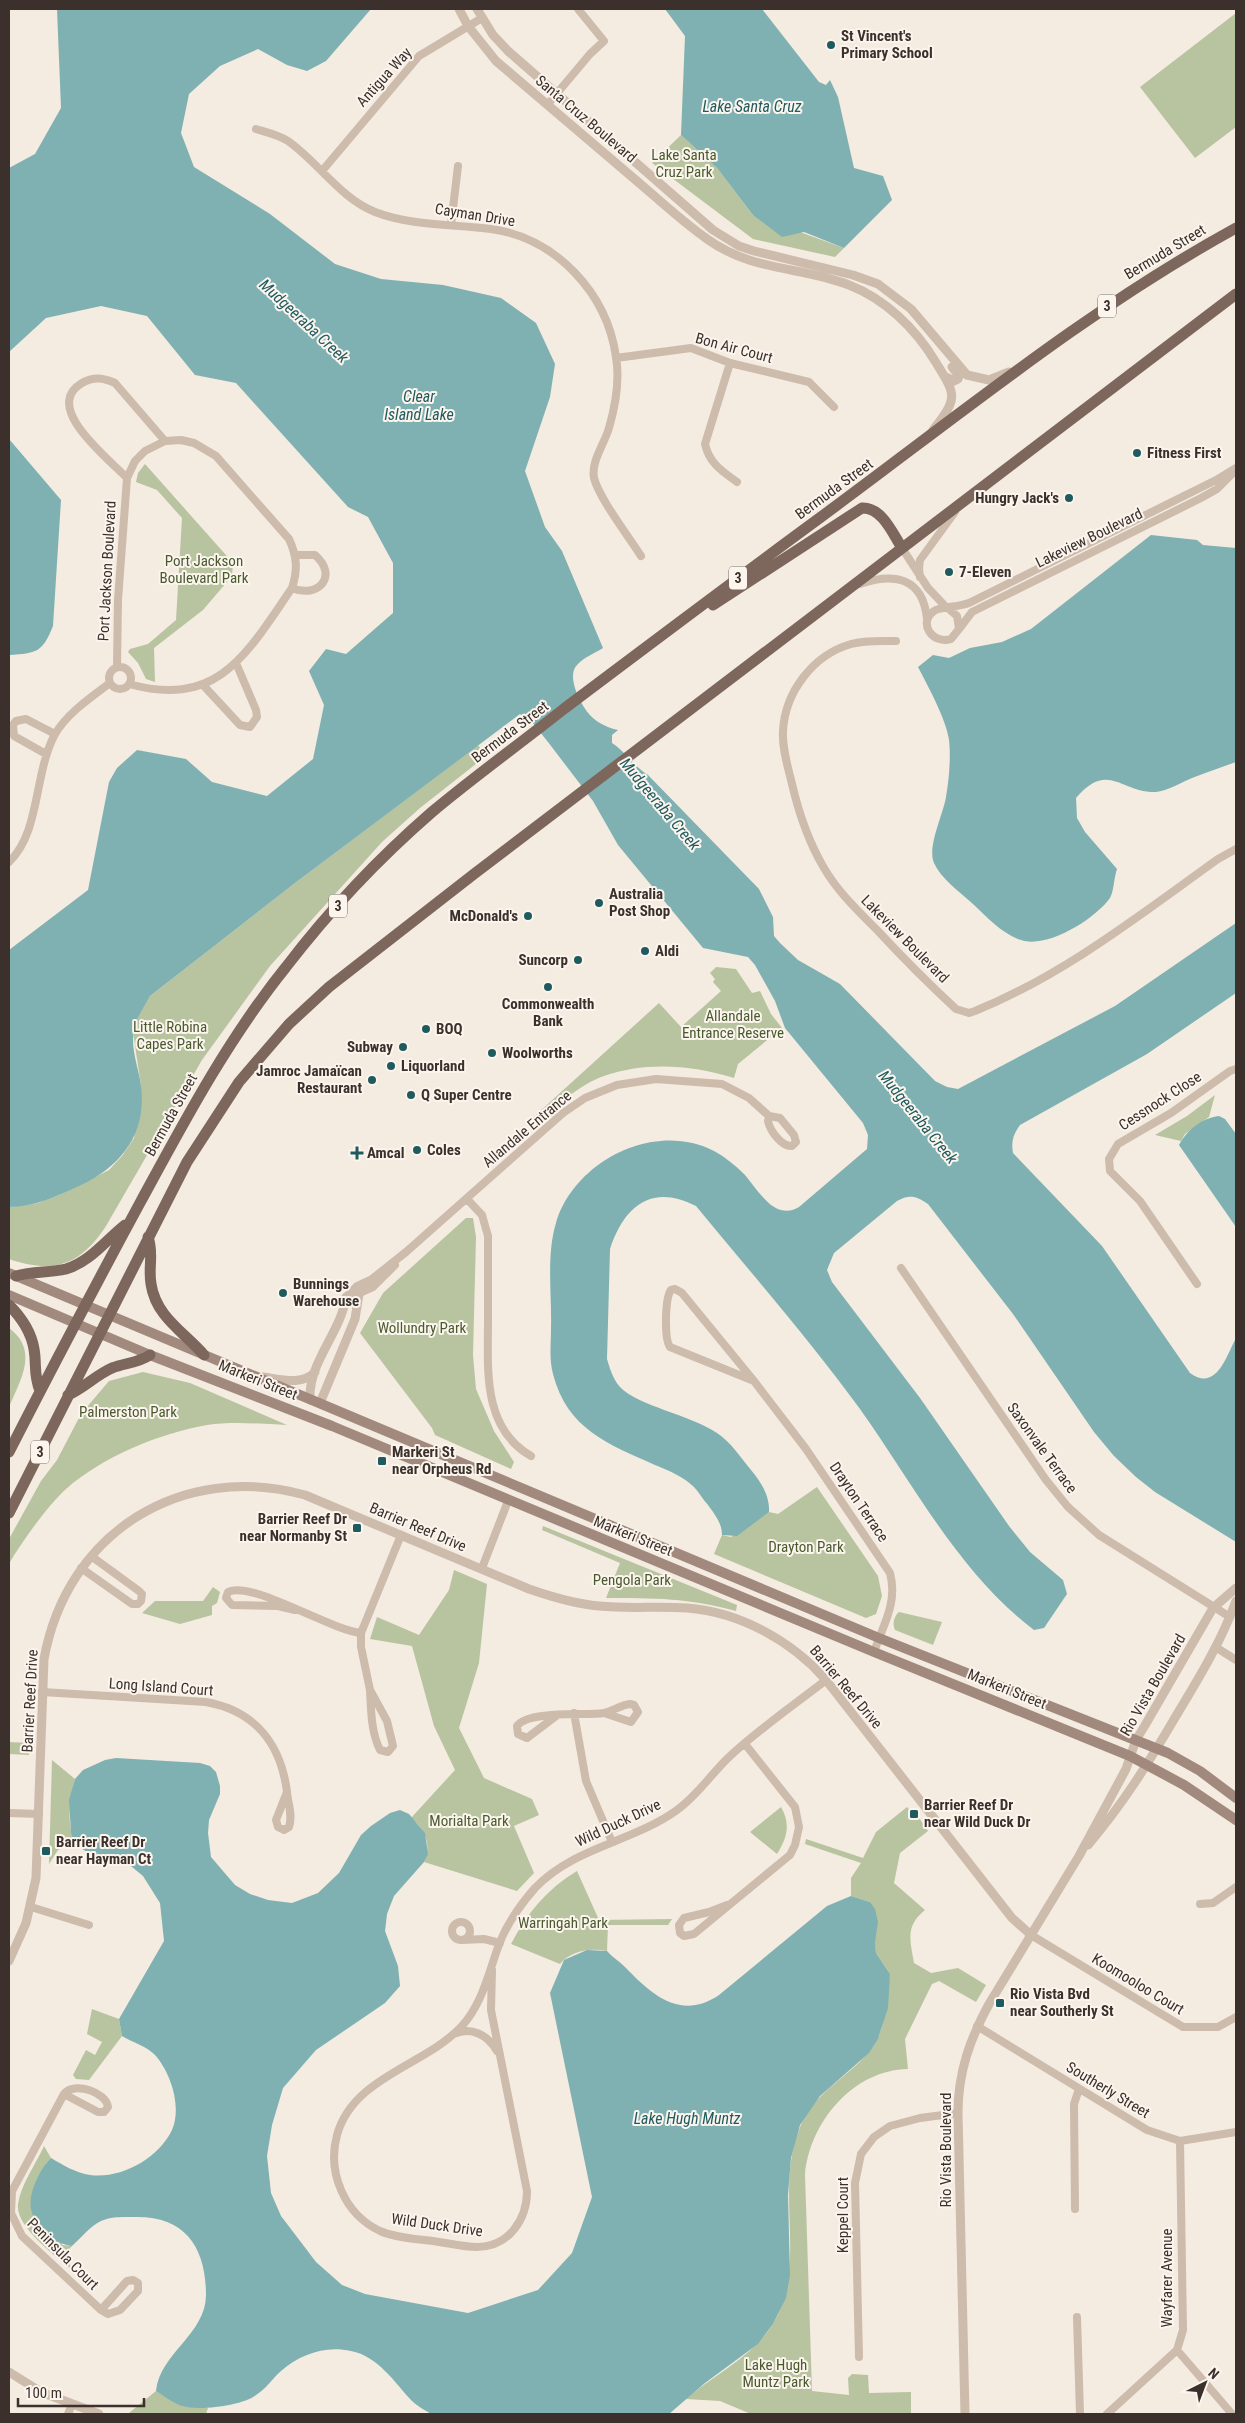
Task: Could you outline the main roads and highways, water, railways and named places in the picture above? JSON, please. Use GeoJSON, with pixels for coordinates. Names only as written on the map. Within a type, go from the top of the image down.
{"type":"FeatureCollection","features":[{"type":"Feature","properties":{"kind":"main road","name":"Bermuda Street"},"geometry":{"type":"LineString","coordinates":[[9,1452],[84,1304],[200,1093],[243,1025],[286,967],[335,908],[388,854],[429,815],[664,632],[1024,366],[1146,279],[1236,228]]}},
{"type":"Feature","properties":{"kind":"main road","name":"3"},"geometry":{"type":"LineString","coordinates":[[9,1513],[176,1181],[210,1124],[254,1064],[290,1024],[344,975],[575,796],[1236,294]]}},
{"type":"Feature","properties":{"kind":"main road"},"geometry":{"type":"LineString","coordinates":[[664,632],[750,582],[861,509],[869,508],[878,512],[902,548]]}},
{"type":"Feature","properties":{"kind":"main road"},"geometry":{"type":"LineString","coordinates":[[12,1275],[34,1271],[54,1271],[74,1266],[95,1252],[108,1238],[129,1222]]}},
{"type":"Feature","properties":{"kind":"main road"},"geometry":{"type":"LineString","coordinates":[[148,1237],[152,1250],[151,1284],[158,1306],[172,1325],[204,1355]]}},
{"type":"Feature","properties":{"kind":"main road","name":"Markeri Street"},"geometry":{"type":"LineString","coordinates":[[12,1275],[879,1638],[1157,1748],[1200,1771],[1236,1798]]}},
{"type":"Feature","properties":{"kind":"main road","name":"Markeri Street"},"geometry":{"type":"LineString","coordinates":[[9,1295],[150,1356],[313,1418],[508,1501],[1130,1756],[1184,1784],[1236,1820]]}},
{"type":"Feature","properties":{"kind":"main road"},"geometry":{"type":"LineString","coordinates":[[9,1305],[18,1315],[32,1339],[35,1356],[34,1376],[40,1392]]}},
{"type":"Feature","properties":{"kind":"main road"},"geometry":{"type":"LineString","coordinates":[[68,1395],[82,1389],[95,1378],[112,1368],[139,1362],[150,1356]]}},
{"type":"Feature","properties":{"kind":"main road"},"geometry":{"type":"LineString","coordinates":[[313,1418],[315,1401]]}},
{"type":"Feature","properties":{"kind":"water"},"geometry":{"type":"Polygon","coordinates":[[[57,9],[371,9],[326,61],[307,71],[287,65],[258,49],[220,66],[189,94],[181,133],[194,167],[270,214],[335,264],[381,279],[443,285],[501,298],[536,323],[555,364],[550,397],[525,471],[545,527],[562,551],[603,648],[582,660],[574,670],[574,685],[580,701],[596,720],[605,726],[618,730],[612,735],[612,743],[648,775],[759,889],[773,917],[774,936],[780,943],[798,960],[840,984],[935,1081],[947,1087],[958,1089],[1115,1006],[1236,923],[1236,993],[1147,1054],[1020,1125],[1014,1135],[1012,1145],[1013,1153],[1102,1246],[1190,1373],[1199,1378],[1207,1378],[1213,1375],[1224,1362],[1236,1338],[1236,1542],[1155,1492],[1114,1456],[1094,1432],[1013,1314],[928,1204],[913,1197],[905,1197],[897,1201],[834,1253],[827,1270],[832,1282],[920,1398],[1009,1526],[1030,1552],[1063,1580],[1067,1594],[1044,1628],[1034,1630],[1007,1607],[960,1555],[841,1383],[696,1206],[680,1199],[653,1198],[632,1210],[623,1221],[610,1249],[607,1359],[615,1381],[628,1394],[706,1427],[727,1441],[740,1455],[761,1484],[768,1500],[769,1512],[737,1536],[722,1535],[716,1516],[690,1483],[681,1477],[621,1450],[592,1432],[579,1421],[559,1393],[552,1369],[550,1352],[550,1276],[551,1249],[556,1223],[566,1201],[580,1181],[598,1165],[620,1152],[643,1144],[667,1140],[691,1143],[714,1151],[722,1156],[744,1174],[770,1204],[786,1211],[799,1207],[867,1149],[868,1135],[863,1123],[785,1028],[775,1001],[755,965],[748,957],[703,948],[618,845],[593,801],[548,742],[532,722],[520,714],[295,883],[150,996],[138,1017],[134,1030],[133,1044],[141,1086],[142,1103],[140,1119],[128,1146],[108,1168],[81,1185],[37,1203],[9,1207],[9,950],[88,890],[109,782],[117,768],[137,750],[186,759],[212,782],[267,796],[313,759],[324,705],[309,671],[326,649],[346,654],[393,613],[393,563],[368,517],[348,507],[236,383],[195,375],[147,316],[101,306],[46,318],[9,352],[9,168],[35,154],[61,108],[57,9]]]}},
{"type":"Feature","properties":{"kind":"water","name":"Lake Santa Cruz"},"geometry":{"type":"Polygon","coordinates":[[[665,9],[762,9],[819,82],[826,85],[830,80],[838,97],[854,168],[883,176],[892,200],[844,248],[804,232],[782,237],[753,215],[717,168],[681,135],[685,36],[665,9]]]}},
{"type":"Feature","properties":{"kind":"water"},"geometry":{"type":"Polygon","coordinates":[[[9,439],[61,500],[53,626],[42,647],[32,652],[9,655],[9,439]]]}},
{"type":"Feature","properties":{"kind":"water"},"geometry":{"type":"Polygon","coordinates":[[[1151,535],[1197,540],[1203,545],[1236,548],[1236,762],[1156,792],[1144,791],[1115,781],[1106,780],[1097,781],[1087,787],[1076,798],[1077,818],[1085,832],[1117,869],[1110,898],[1093,915],[1070,930],[1044,940],[1032,942],[1021,940],[1007,934],[989,920],[946,880],[934,863],[932,856],[934,840],[946,797],[950,747],[941,713],[918,667],[933,655],[949,658],[970,648],[1002,642],[1031,629],[1151,535]]]}},
{"type":"Feature","properties":{"kind":"water"},"geometry":{"type":"Polygon","coordinates":[[[1219,1116],[1225,1119],[1236,1134],[1236,1227],[1179,1145],[1186,1134],[1201,1122],[1219,1116]]]}},
{"type":"Feature","properties":{"kind":"water","name":"Lake Hugh Muntz"},"geometry":{"type":"Polygon","coordinates":[[[116,1758],[200,1763],[210,1766],[216,1772],[220,1786],[220,1794],[209,1820],[208,1833],[211,1857],[235,1885],[250,1894],[268,1900],[292,1903],[318,1893],[339,1873],[361,1835],[390,1813],[400,1810],[409,1814],[425,1833],[428,1854],[424,1862],[394,1896],[387,1914],[385,1931],[398,1966],[400,1986],[385,2003],[316,2050],[283,2088],[272,2125],[267,2156],[271,2193],[281,2216],[316,2262],[342,2285],[365,2294],[468,2313],[538,2290],[572,2253],[592,2197],[550,1993],[564,1960],[587,1950],[607,1951],[657,1995],[680,2005],[692,2006],[719,1995],[827,1906],[851,1896],[870,1902],[875,1909],[878,1922],[875,1942],[876,1953],[890,1974],[888,2008],[878,2039],[869,2053],[820,2096],[800,2125],[791,2158],[788,2195],[790,2275],[786,2298],[773,2324],[758,2344],[705,2383],[669,2414],[431,2414],[412,2401],[385,2371],[370,2358],[342,2349],[314,2352],[296,2360],[281,2371],[256,2395],[231,2405],[209,2408],[182,2406],[156,2391],[159,2378],[166,2365],[199,2321],[204,2309],[206,2295],[205,2278],[197,2249],[179,2229],[167,2222],[152,2218],[135,2217],[105,2219],[89,2229],[72,2246],[65,2245],[46,2234],[33,2216],[31,2209],[33,2189],[43,2168],[51,2158],[75,2171],[85,2174],[114,2174],[137,2165],[158,2150],[172,2130],[175,2121],[175,2101],[166,2071],[152,2052],[122,2036],[119,2019],[164,1941],[160,1903],[143,1876],[120,1857],[91,1855],[74,1843],[71,1833],[69,1800],[75,1779],[83,1770],[105,1760],[116,1758]]]}},
{"type":"Feature","properties":{"kind":"place","name":"St Vincent's Primary School"},"geometry":{"type":"Point","coordinates":[831,45]}},
{"type":"Feature","properties":{"kind":"place","name":"Fitness First"},"geometry":{"type":"Point","coordinates":[1137,453]}},
{"type":"Feature","properties":{"kind":"place","name":"Hungry Jack's"},"geometry":{"type":"Point","coordinates":[1069,498]}},
{"type":"Feature","properties":{"kind":"place","name":"7-Eleven"},"geometry":{"type":"Point","coordinates":[949,572]}},
{"type":"Feature","properties":{"kind":"place","name":"Australia Post Shop"},"geometry":{"type":"Point","coordinates":[599,903]}},
{"type":"Feature","properties":{"kind":"place","name":"McDonald's"},"geometry":{"type":"Point","coordinates":[528,916]}},
{"type":"Feature","properties":{"kind":"place","name":"Aldi"},"geometry":{"type":"Point","coordinates":[645,951]}},
{"type":"Feature","properties":{"kind":"place","name":"Suncorp"},"geometry":{"type":"Point","coordinates":[578,960]}},
{"type":"Feature","properties":{"kind":"place","name":"Commonwealth Bank"},"geometry":{"type":"Point","coordinates":[548,987]}},
{"type":"Feature","properties":{"kind":"place","name":"BOQ"},"geometry":{"type":"Point","coordinates":[426,1029]}},
{"type":"Feature","properties":{"kind":"place","name":"Subway"},"geometry":{"type":"Point","coordinates":[403,1047]}},
{"type":"Feature","properties":{"kind":"place","name":"Woolworths"},"geometry":{"type":"Point","coordinates":[492,1053]}},
{"type":"Feature","properties":{"kind":"place","name":"Liquorland"},"geometry":{"type":"Point","coordinates":[391,1066]}},
{"type":"Feature","properties":{"kind":"place","name":"Jamroc Jamaïcan Restaurant"},"geometry":{"type":"Point","coordinates":[372,1080]}},
{"type":"Feature","properties":{"kind":"place","name":"Q Super Centre"},"geometry":{"type":"Point","coordinates":[411,1095]}},
{"type":"Feature","properties":{"kind":"place","name":"Coles"},"geometry":{"type":"Point","coordinates":[417,1150]}},
{"type":"Feature","properties":{"kind":"place","name":"Amcal"},"geometry":{"type":"Point","coordinates":[357,1153]}},
{"type":"Feature","properties":{"kind":"place","name":"Bunnings Warehouse"},"geometry":{"type":"Point","coordinates":[283,1293]}},
{"type":"Feature","properties":{"kind":"place","name":"Markeri St near Orpheus Rd"},"geometry":{"type":"Point","coordinates":[382,1461]}},
{"type":"Feature","properties":{"kind":"place","name":"Barrier Reef Dr near Normanby St"},"geometry":{"type":"Point","coordinates":[357,1528]}},
{"type":"Feature","properties":{"kind":"place","name":"Barrier Reef Dr near Wild Duck Dr"},"geometry":{"type":"Point","coordinates":[914,1814]}},
{"type":"Feature","properties":{"kind":"place","name":"Barrier Reef Dr near Hayman Ct"},"geometry":{"type":"Point","coordinates":[46,1851]}},
{"type":"Feature","properties":{"kind":"place","name":"Rio Vista Bvd near Southerly St"},"geometry":{"type":"Point","coordinates":[1000,2003]}},
{"type":"Feature","properties":{"kind":"park label","name":"Lake Santa Cruz Park"},"geometry":{"type":"Point","coordinates":[684,164]}},
{"type":"Feature","properties":{"kind":"park label","name":"Port Jackson Boulevard Park"},"geometry":{"type":"Point","coordinates":[204,570]}},
{"type":"Feature","properties":{"kind":"park label","name":"Allandale Entrance Reserve"},"geometry":{"type":"Point","coordinates":[733,1024]}},
{"type":"Feature","properties":{"kind":"park label","name":"Little Robina Capes Park"},"geometry":{"type":"Point","coordinates":[170,1036]}},
{"type":"Feature","properties":{"kind":"park label","name":"Wollundry Park"},"geometry":{"type":"Point","coordinates":[422,1328]}},
{"type":"Feature","properties":{"kind":"park label","name":"Palmerston Park"},"geometry":{"type":"Point","coordinates":[128,1412]}},
{"type":"Feature","properties":{"kind":"park label","name":"Drayton Park"},"geometry":{"type":"Point","coordinates":[806,1547]}},
{"type":"Feature","properties":{"kind":"park label","name":"Pengola Park"},"geometry":{"type":"Point","coordinates":[632,1580]}},
{"type":"Feature","properties":{"kind":"park label","name":"Morialta Park"},"geometry":{"type":"Point","coordinates":[469,1821]}},
{"type":"Feature","properties":{"kind":"park label","name":"Warringah Park"},"geometry":{"type":"Point","coordinates":[563,1923]}},
{"type":"Feature","properties":{"kind":"park label","name":"Lake Hugh Muntz Park"},"geometry":{"type":"Point","coordinates":[776,2374]}},
{"type":"Feature","properties":{"kind":"water label","name":"Mudgeeraba Creek"},"geometry":{"type":"Point","coordinates":[304,321]}},
{"type":"Feature","properties":{"kind":"water label","name":"Clear Island Lake"},"geometry":{"type":"Point","coordinates":[419,405]}},
{"type":"Feature","properties":{"kind":"water label","name":"Mudgeeraba Creek"},"geometry":{"type":"Point","coordinates":[660,804]}},
{"type":"Feature","properties":{"kind":"water label","name":"Mudgeeraba Creek"},"geometry":{"type":"Point","coordinates":[918,1117]}}]}
